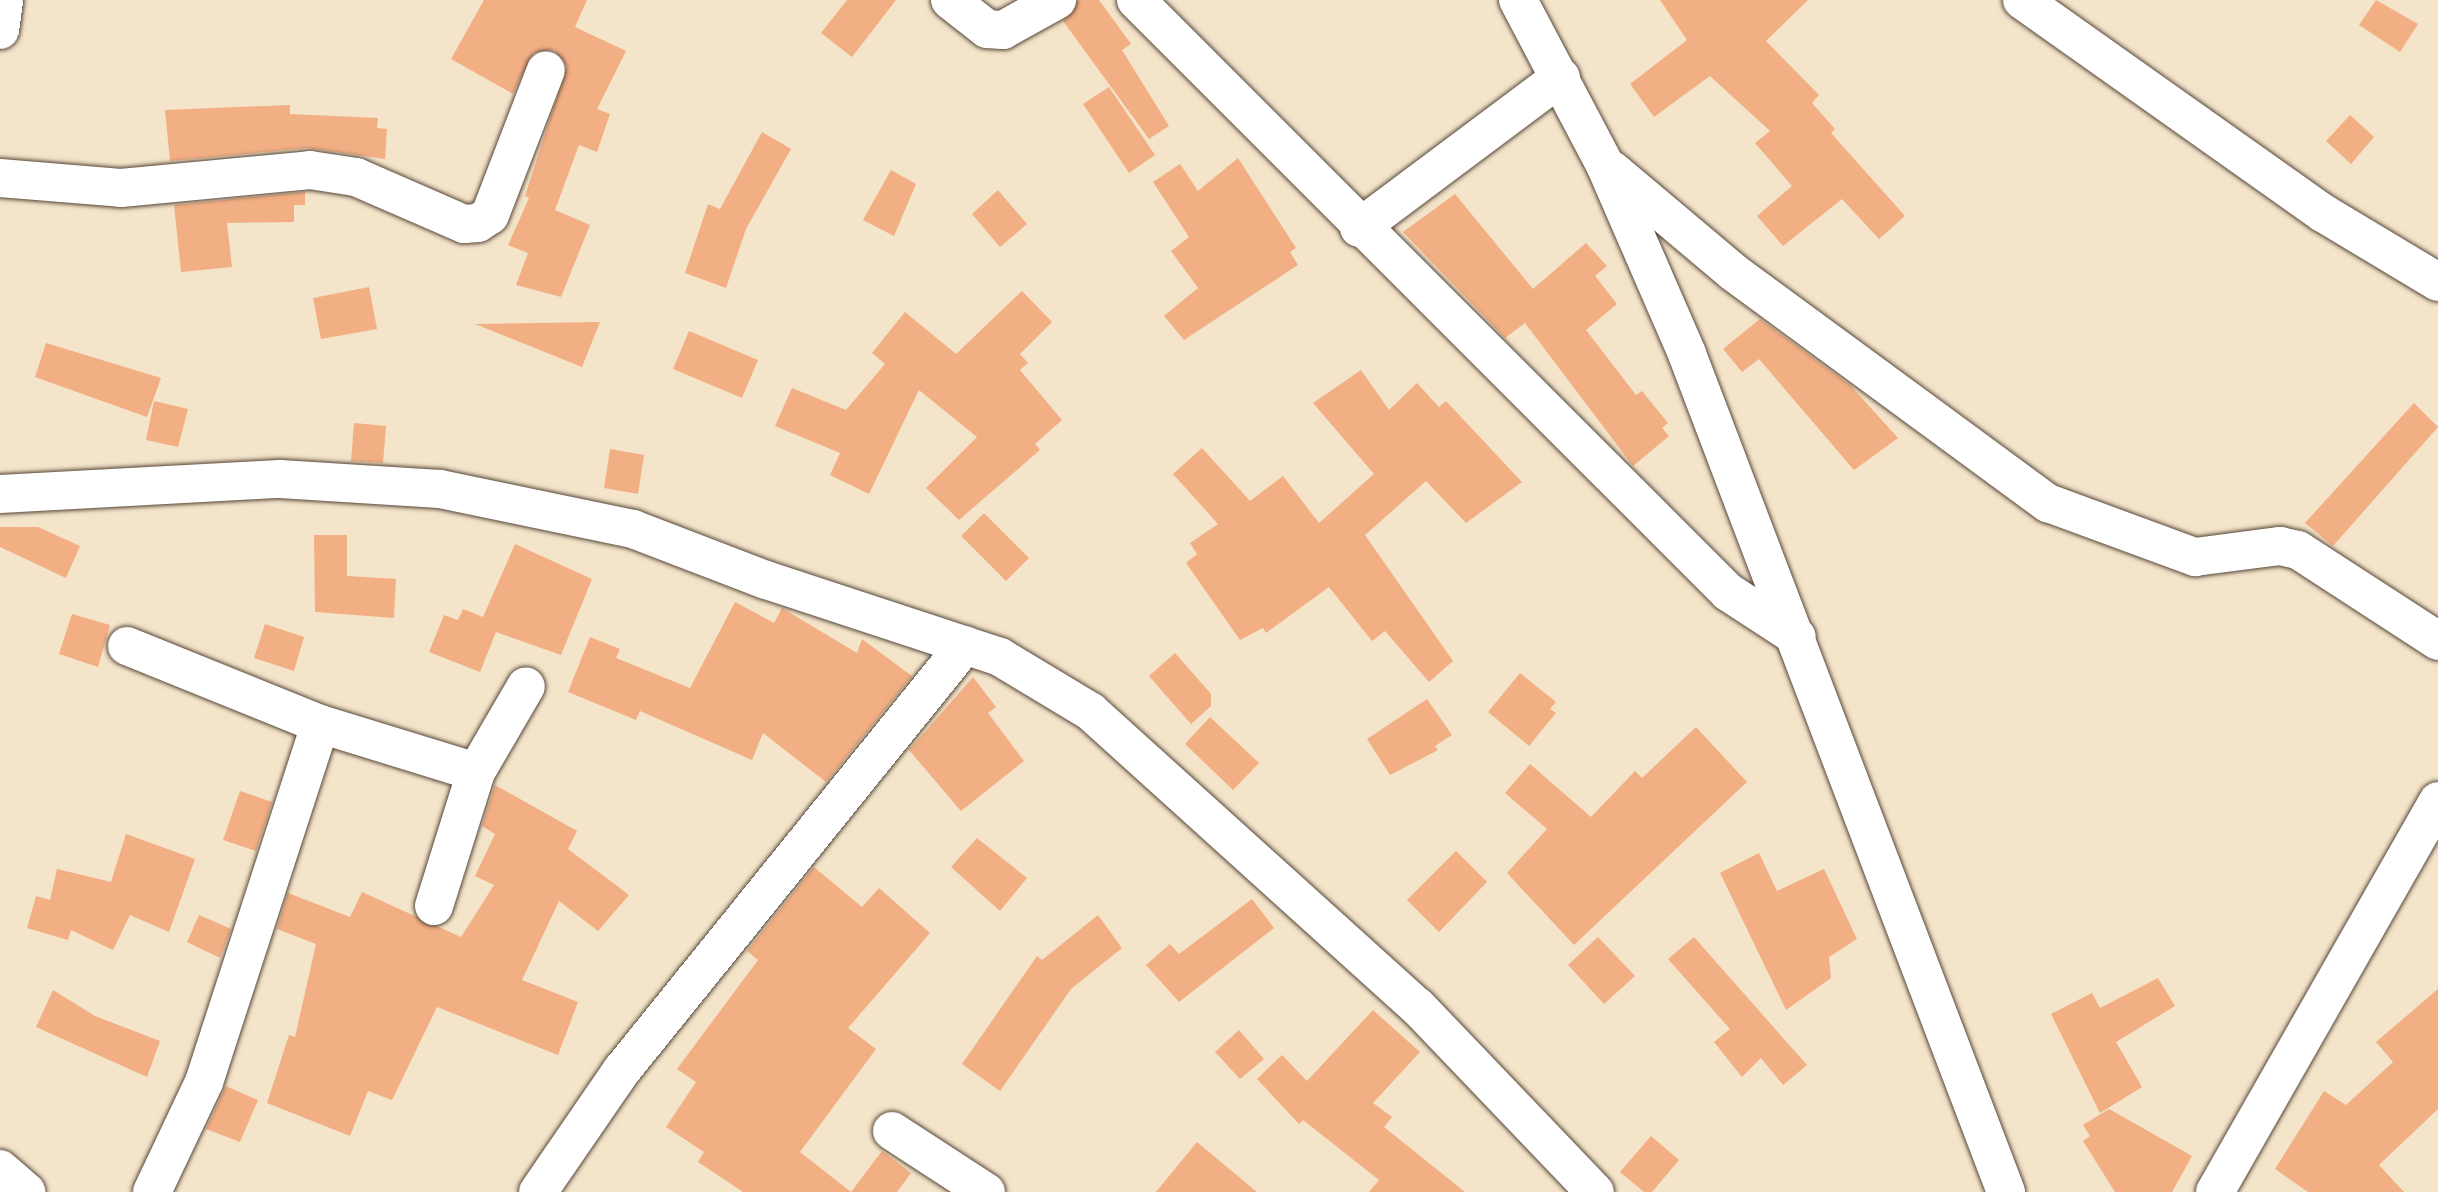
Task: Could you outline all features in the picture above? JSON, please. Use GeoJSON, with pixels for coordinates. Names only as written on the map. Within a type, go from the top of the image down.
{"type":"FeatureCollection","features":[{"type":"Feature","properties":{"kind":"street"},"geometry":{"type":"LineString","coordinates":[[0,30],[4,0]]}},
{"type":"Feature","properties":{"kind":"street"},"geometry":{"type":"LineString","coordinates":[[950,0],[987,29],[1003,30],[1057,0]]}},
{"type":"Feature","properties":{"kind":"street"},"geometry":{"type":"LineString","coordinates":[[1136,0],[1359,228],[1728,592],[1797,637]]}},
{"type":"Feature","properties":{"kind":"street"},"geometry":{"type":"LineString","coordinates":[[1518,0],[1561,77],[1605,165],[1797,637],[2007,1192]]}},
{"type":"Feature","properties":{"kind":"street"},"geometry":{"type":"LineString","coordinates":[[2022,0],[2323,213],[2438,282]]}},
{"type":"Feature","properties":{"kind":"street"},"geometry":{"type":"LineString","coordinates":[[0,178],[121,188],[310,170],[356,177],[464,224],[478,223],[490,215],[546,69]]}},
{"type":"Feature","properties":{"kind":"street"},"geometry":{"type":"LineString","coordinates":[[1359,228],[1561,77]]}},
{"type":"Feature","properties":{"kind":"street"},"geometry":{"type":"LineString","coordinates":[[1605,165],[1732,272],[2048,503],[2195,557],[2298,550],[2438,641]]}},
{"type":"Feature","properties":{"kind":"street"},"geometry":{"type":"LineString","coordinates":[[0,494],[280,479],[440,489],[633,528],[766,580],[1000,657],[1091,712],[1418,1007],[1595,1192]]}},
{"type":"Feature","properties":{"kind":"street"},"geometry":{"type":"LineString","coordinates":[[538,1192],[631,1059],[965,645]]}},
{"type":"Feature","properties":{"kind":"street"},"geometry":{"type":"LineString","coordinates":[[127,646],[320,724],[476,772]]}},
{"type":"Feature","properties":{"kind":"street"},"geometry":{"type":"LineString","coordinates":[[434,906],[476,772],[526,685]]}},
{"type":"Feature","properties":{"kind":"street"},"geometry":{"type":"LineString","coordinates":[[152,1192],[204,1082],[320,724]]}},
{"type":"Feature","properties":{"kind":"street"},"geometry":{"type":"LineString","coordinates":[[2215,1192],[2438,801]]}},
{"type":"Feature","properties":{"kind":"street"},"geometry":{"type":"LineString","coordinates":[[892,1131],[986,1192]]}},
{"type":"Feature","properties":{"kind":"street"},"geometry":{"type":"LineString","coordinates":[[0,1169],[26,1192]]}},
{"type":"Feature","properties":{"kind":"building"},"geometry":{"type":"Polygon","coordinates":[[[484,0],[587,0],[575,27],[626,51],[597,109],[610,114],[597,152],[579,145],[555,210],[590,225],[561,297],[516,285],[528,253],[508,245],[529,198],[525,196],[567,66],[554,50],[533,53],[513,94],[451,59],[484,0]]]}},
{"type":"Feature","properties":{"kind":"building"},"geometry":{"type":"Polygon","coordinates":[[[847,0],[896,0],[852,57],[821,33],[847,0]]]}},
{"type":"Feature","properties":{"kind":"building"},"geometry":{"type":"Polygon","coordinates":[[[1079,0],[1099,0],[1131,44],[1122,50],[1169,126],[1149,139],[1063,21],[1079,0]]]}},
{"type":"Feature","properties":{"kind":"building"},"geometry":{"type":"Polygon","coordinates":[[[1660,0],[1808,0],[1766,41],[1819,95],[1812,103],[1835,129],[1831,133],[1905,216],[1879,239],[1842,199],[1783,246],[1757,216],[1792,186],[1755,143],[1770,131],[1710,76],[1654,117],[1630,84],[1687,40],[1660,0]]]}},
{"type":"Feature","properties":{"kind":"building"},"geometry":{"type":"Polygon","coordinates":[[[2376,0],[2418,24],[2400,52],[2359,25],[2376,0]]]}},
{"type":"Feature","properties":{"kind":"building"},"geometry":{"type":"Polygon","coordinates":[[[1109,87],[1155,155],[1129,173],[1083,104],[1109,87]]]}},
{"type":"Feature","properties":{"kind":"building"},"geometry":{"type":"Polygon","coordinates":[[[290,105],[290,114],[378,118],[377,128],[387,129],[385,159],[308,148],[170,161],[165,110],[290,105]]]}},
{"type":"Feature","properties":{"kind":"building"},"geometry":{"type":"Polygon","coordinates":[[[2350,115],[2374,137],[2351,164],[2326,141],[2350,115]]]}},
{"type":"Feature","properties":{"kind":"building"},"geometry":{"type":"Polygon","coordinates":[[[762,132],[791,149],[746,229],[726,288],[685,273],[708,204],[720,209],[762,132]]]}},
{"type":"Feature","properties":{"kind":"building"},"geometry":{"type":"Polygon","coordinates":[[[1238,158],[1296,248],[1290,252],[1298,265],[1184,340],[1164,316],[1198,288],[1171,251],[1189,237],[1153,182],[1180,164],[1198,191],[1238,158]]]}},
{"type":"Feature","properties":{"kind":"building"},"geometry":{"type":"Polygon","coordinates":[[[891,170],[916,184],[894,236],[863,220],[891,170]]]}},
{"type":"Feature","properties":{"kind":"building"},"geometry":{"type":"Polygon","coordinates":[[[998,190],[1027,224],[1000,247],[972,214],[998,190]]]}},
{"type":"Feature","properties":{"kind":"building"},"geometry":{"type":"Polygon","coordinates":[[[305,192],[305,205],[294,205],[294,222],[227,223],[232,267],[181,272],[174,205],[305,192]]]}},
{"type":"Feature","properties":{"kind":"building"},"geometry":{"type":"Polygon","coordinates":[[[1455,194],[1533,289],[1586,243],[1607,266],[1595,276],[1617,304],[1586,330],[1636,395],[1642,391],[1668,423],[1662,428],[1669,436],[1633,466],[1525,323],[1505,338],[1403,232],[1455,194]]]}},
{"type":"Feature","properties":{"kind":"building"},"geometry":{"type":"Polygon","coordinates":[[[369,287],[377,329],[321,339],[313,298],[369,287]]]}},
{"type":"Feature","properties":{"kind":"building"},"geometry":{"type":"Polygon","coordinates":[[[1022,291],[1052,322],[1020,354],[1028,363],[1020,370],[1062,420],[1035,444],[1040,450],[959,520],[926,488],[977,437],[919,390],[869,494],[830,475],[840,453],[775,426],[792,388],[846,410],[885,364],[872,353],[905,312],[956,354],[1022,291]]]}},
{"type":"Feature","properties":{"kind":"building"},"geometry":{"type":"Polygon","coordinates":[[[1760,319],[1850,385],[1898,438],[1854,470],[1759,359],[1742,372],[1723,349],[1760,319]]]}},
{"type":"Feature","properties":{"kind":"building"},"geometry":{"type":"Polygon","coordinates":[[[600,322],[582,367],[475,324],[600,322]]]}},
{"type":"Feature","properties":{"kind":"building"},"geometry":{"type":"Polygon","coordinates":[[[689,331],[758,360],[742,398],[673,369],[689,331]]]}},
{"type":"Feature","properties":{"kind":"building"},"geometry":{"type":"Polygon","coordinates":[[[46,343],[161,378],[147,417],[35,377],[46,343]]]}},
{"type":"Feature","properties":{"kind":"building"},"geometry":{"type":"Polygon","coordinates":[[[1361,370],[1389,410],[1417,383],[1439,407],[1446,401],[1522,482],[1466,523],[1426,481],[1365,535],[1453,661],[1429,682],[1385,631],[1372,641],[1329,587],[1266,633],[1263,628],[1240,640],[1186,563],[1197,554],[1190,543],[1218,524],[1173,474],[1202,448],[1250,501],[1283,476],[1319,523],[1374,474],[1313,403],[1361,370]]]}},
{"type":"Feature","properties":{"kind":"building"},"geometry":{"type":"Polygon","coordinates":[[[154,401],[188,409],[178,447],[146,440],[154,401]]]}},
{"type":"Feature","properties":{"kind":"building"},"geometry":{"type":"Polygon","coordinates":[[[2414,403],[2438,427],[2333,546],[2305,523],[2414,403]]]}},
{"type":"Feature","properties":{"kind":"building"},"geometry":{"type":"Polygon","coordinates":[[[354,423],[386,426],[383,463],[351,461],[354,423]]]}},
{"type":"Feature","properties":{"kind":"building"},"geometry":{"type":"Polygon","coordinates":[[[610,449],[644,455],[638,494],[604,488],[610,449]]]}},
{"type":"Feature","properties":{"kind":"building"},"geometry":{"type":"Polygon","coordinates":[[[984,513],[1029,558],[1006,581],[961,536],[984,513]]]}},
{"type":"Feature","properties":{"kind":"building"},"geometry":{"type":"Polygon","coordinates":[[[0,527],[38,527],[80,546],[66,578],[0,547],[0,527]]]}},
{"type":"Feature","properties":{"kind":"building"},"geometry":{"type":"Polygon","coordinates":[[[314,535],[347,535],[347,576],[396,579],[394,618],[315,612],[314,535]]]}},
{"type":"Feature","properties":{"kind":"building"},"geometry":{"type":"Polygon","coordinates":[[[515,544],[592,579],[561,655],[496,632],[480,672],[429,652],[444,615],[458,620],[463,609],[483,617],[515,544]]]}},
{"type":"Feature","properties":{"kind":"building"},"geometry":{"type":"Polygon","coordinates":[[[735,602],[774,623],[782,608],[857,653],[862,639],[912,676],[826,782],[763,733],[752,760],[640,711],[636,720],[568,692],[590,637],[620,649],[616,658],[690,688],[735,602]]]}},
{"type":"Feature","properties":{"kind":"building"},"geometry":{"type":"Polygon","coordinates":[[[72,614],[110,625],[98,667],[59,654],[72,614]]]}},
{"type":"Feature","properties":{"kind":"building"},"geometry":{"type":"Polygon","coordinates":[[[265,624],[304,637],[294,671],[254,658],[265,624]]]}},
{"type":"Feature","properties":{"kind":"building"},"geometry":{"type":"Polygon","coordinates":[[[1175,653],[1211,694],[1211,706],[1191,724],[1149,676],[1175,653]]]}},
{"type":"Feature","properties":{"kind":"building"},"geometry":{"type":"Polygon","coordinates":[[[1520,673],[1556,702],[1550,709],[1556,713],[1529,746],[1488,712],[1520,673]]]}},
{"type":"Feature","properties":{"kind":"building"},"geometry":{"type":"Polygon","coordinates":[[[973,677],[996,707],[988,713],[1024,761],[961,811],[909,750],[973,677]]]}},
{"type":"Feature","properties":{"kind":"building"},"geometry":{"type":"Polygon","coordinates":[[[1427,699],[1452,735],[1435,746],[1438,750],[1390,775],[1367,739],[1427,699]]]}},
{"type":"Feature","properties":{"kind":"building"},"geometry":{"type":"Polygon","coordinates":[[[1210,717],[1259,763],[1233,790],[1185,744],[1210,717]]]}},
{"type":"Feature","properties":{"kind":"building"},"geometry":{"type":"Polygon","coordinates":[[[1696,727],[1747,782],[1574,945],[1507,873],[1547,829],[1505,793],[1530,764],[1591,817],[1635,771],[1642,778],[1696,727]]]}},
{"type":"Feature","properties":{"kind":"building"},"geometry":{"type":"Polygon","coordinates":[[[495,785],[577,831],[568,849],[629,895],[598,931],[559,901],[522,980],[578,1002],[558,1055],[437,1007],[392,1100],[368,1091],[350,1136],[267,1103],[289,1035],[295,1037],[316,944],[277,929],[288,893],[350,917],[362,892],[461,937],[494,885],[475,876],[495,834],[482,826],[495,785]]]}},
{"type":"Feature","properties":{"kind":"building"},"geometry":{"type":"Polygon","coordinates":[[[240,791],[272,802],[256,851],[223,840],[240,791]]]}},
{"type":"Feature","properties":{"kind":"building"},"geometry":{"type":"Polygon","coordinates":[[[126,834],[195,859],[169,932],[130,915],[113,950],[71,930],[68,940],[27,928],[36,896],[50,900],[57,869],[111,882],[126,834]]]}},
{"type":"Feature","properties":{"kind":"building"},"geometry":{"type":"Polygon","coordinates":[[[977,838],[1027,878],[1000,911],[951,867],[977,838]]]}},
{"type":"Feature","properties":{"kind":"building"},"geometry":{"type":"Polygon","coordinates":[[[1456,851],[1487,882],[1439,932],[1407,900],[1456,851]]]}},
{"type":"Feature","properties":{"kind":"building"},"geometry":{"type":"Polygon","coordinates":[[[1759,853],[1777,891],[1824,869],[1857,939],[1829,957],[1831,978],[1786,1010],[1720,873],[1759,853]]]}},
{"type":"Feature","properties":{"kind":"building"},"geometry":{"type":"Polygon","coordinates":[[[814,867],[862,907],[879,888],[930,933],[848,1028],[876,1049],[800,1152],[851,1192],[743,1192],[698,1162],[704,1152],[666,1127],[696,1082],[677,1069],[758,960],[747,951],[814,867]]]}},
{"type":"Feature","properties":{"kind":"building"},"geometry":{"type":"Polygon","coordinates":[[[1252,899],[1274,928],[1179,1002],[1146,965],[1170,944],[1179,954],[1252,899]]]}},
{"type":"Feature","properties":{"kind":"building"},"geometry":{"type":"Polygon","coordinates":[[[199,915],[231,929],[220,958],[187,942],[199,915]]]}},
{"type":"Feature","properties":{"kind":"building"},"geometry":{"type":"Polygon","coordinates":[[[1098,915],[1122,948],[1071,989],[1000,1091],[962,1064],[1037,956],[1042,960],[1098,915]]]}},
{"type":"Feature","properties":{"kind":"building"},"geometry":{"type":"Polygon","coordinates":[[[1598,937],[1635,976],[1604,1004],[1568,965],[1598,937]]]}},
{"type":"Feature","properties":{"kind":"building"},"geometry":{"type":"Polygon","coordinates":[[[1694,937],[1807,1065],[1783,1085],[1761,1058],[1742,1077],[1714,1042],[1730,1029],[1668,959],[1694,937]]]}},
{"type":"Feature","properties":{"kind":"building"},"geometry":{"type":"Polygon","coordinates":[[[2158,978],[2175,1006],[2116,1042],[2142,1087],[2100,1113],[2051,1014],[2092,993],[2100,1008],[2158,978]]]}},
{"type":"Feature","properties":{"kind":"building"},"geometry":{"type":"Polygon","coordinates":[[[2438,989],[2438,1109],[2379,1165],[2404,1192],[2308,1192],[2275,1169],[2324,1091],[2346,1105],[2393,1062],[2376,1042],[2438,989]]]}},
{"type":"Feature","properties":{"kind":"building"},"geometry":{"type":"Polygon","coordinates":[[[53,990],[95,1016],[160,1041],[147,1077],[36,1027],[53,990]]]}},
{"type":"Feature","properties":{"kind":"building"},"geometry":{"type":"Polygon","coordinates":[[[1373,1010],[1420,1052],[1373,1103],[1392,1117],[1384,1127],[1465,1192],[1369,1192],[1379,1180],[1303,1120],[1299,1124],[1257,1079],[1282,1055],[1307,1081],[1373,1010]]]}},
{"type":"Feature","properties":{"kind":"building"},"geometry":{"type":"Polygon","coordinates":[[[1239,1030],[1264,1059],[1240,1079],[1215,1052],[1239,1030]]]}},
{"type":"Feature","properties":{"kind":"building"},"geometry":{"type":"Polygon","coordinates":[[[226,1086],[258,1100],[240,1142],[206,1129],[226,1086]]]}},
{"type":"Feature","properties":{"kind":"building"},"geometry":{"type":"Polygon","coordinates":[[[2109,1109],[2192,1156],[2172,1192],[2115,1192],[2083,1141],[2090,1136],[2083,1125],[2109,1109]]]}},
{"type":"Feature","properties":{"kind":"building"},"geometry":{"type":"Polygon","coordinates":[[[1651,1136],[1679,1160],[1652,1192],[1644,1192],[1620,1172],[1651,1136]]]}},
{"type":"Feature","properties":{"kind":"building"},"geometry":{"type":"Polygon","coordinates":[[[1197,1142],[1257,1192],[1156,1192],[1197,1142]]]}},
{"type":"Feature","properties":{"kind":"building"},"geometry":{"type":"Polygon","coordinates":[[[882,1151],[911,1173],[897,1192],[851,1192],[882,1151]]]}}]}
